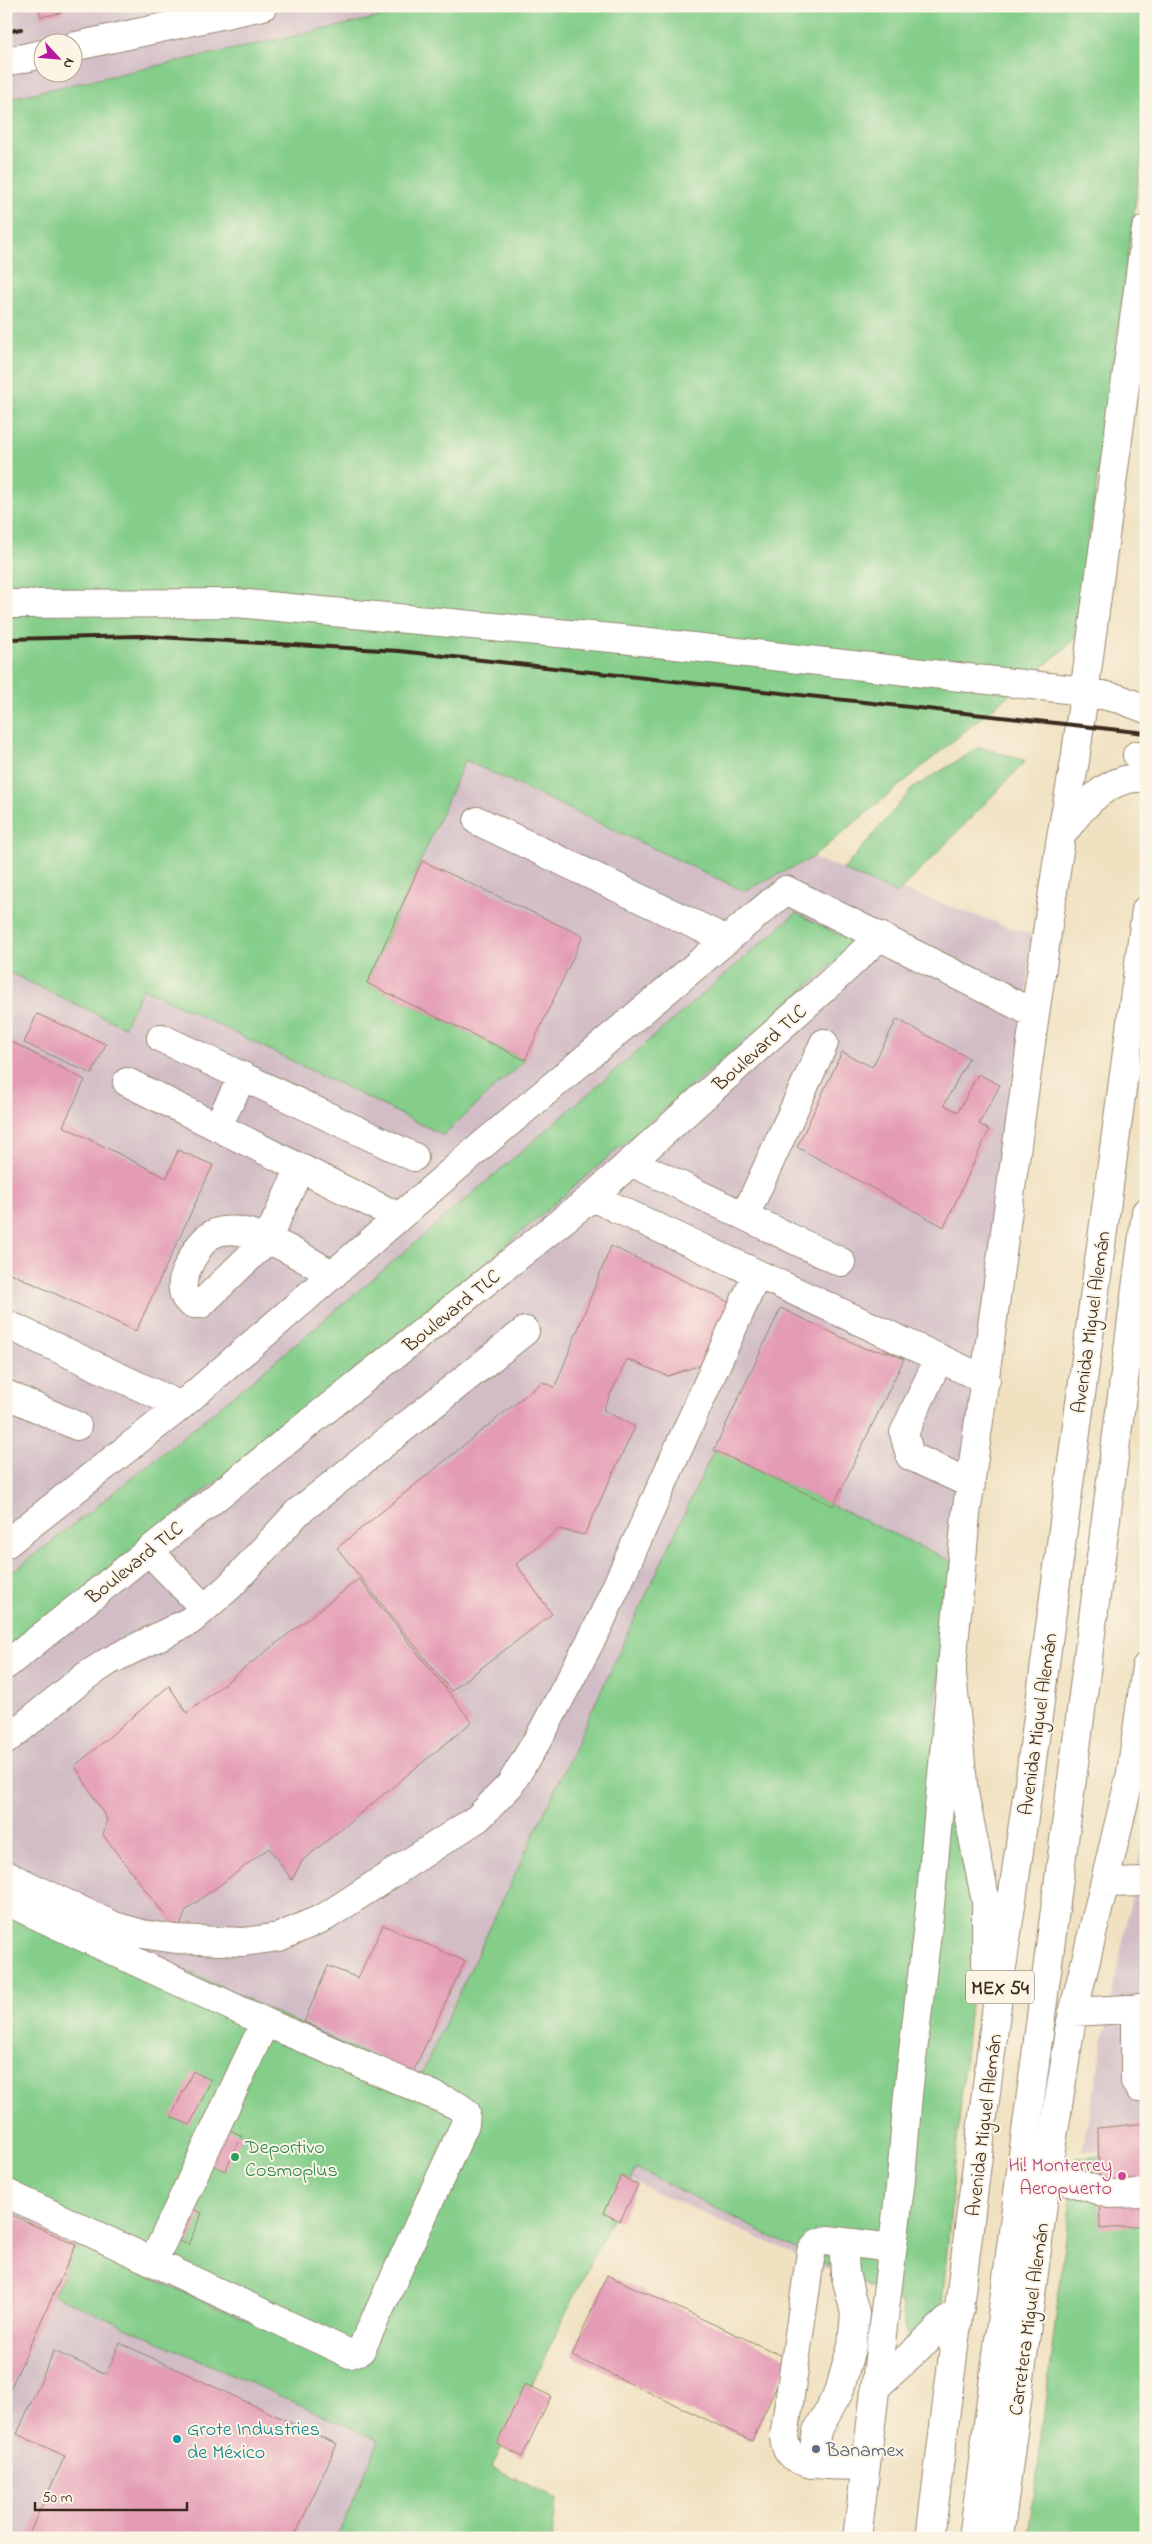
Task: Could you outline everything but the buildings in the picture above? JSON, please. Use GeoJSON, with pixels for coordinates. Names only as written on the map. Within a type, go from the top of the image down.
{"type":"FeatureCollection","features":[{"type":"Feature","properties":{"kind":"main road"},"geometry":{"type":"LineString","coordinates":[[82,45],[264,6]]}},
{"type":"Feature","properties":{"kind":"main road"},"geometry":{"type":"LineString","coordinates":[[6,62],[32,56]]}},
{"type":"Feature","properties":{"kind":"main road"},"geometry":{"type":"LineString","coordinates":[[857,2538],[930,1906],[951,1664],[970,1484],[986,1380],[1035,1014],[1061,838],[1075,761],[1146,229]]}},
{"type":"Feature","properties":{"kind":"main road"},"geometry":{"type":"LineString","coordinates":[[6,604],[236,603],[622,639],[1084,691],[1120,699],[1146,709]]}},
{"type":"Feature","properties":{"kind":"main road"},"geometry":{"type":"LineString","coordinates":[[1061,838],[1077,813],[1093,797],[1128,780],[1143,763]]}},
{"type":"Feature","properties":{"kind":"main road"},"geometry":{"type":"LineString","coordinates":[[478,820],[727,940]]}},
{"type":"Feature","properties":{"kind":"main road"},"geometry":{"type":"LineString","coordinates":[[6,1544],[181,1406],[399,1217],[786,890],[1035,1014]]}},
{"type":"Feature","properties":{"kind":"main road","name":"Avenida Miguel Alemán"},"geometry":{"type":"LineString","coordinates":[[928,2532],[960,2309],[1000,1981],[1030,1776],[1146,910]]}},
{"type":"Feature","properties":{"kind":"main road","name":"Boulevard TLC"},"geometry":{"type":"LineString","coordinates":[[6,1665],[592,1197],[880,936]]}},
{"type":"Feature","properties":{"kind":"main road"},"geometry":{"type":"LineString","coordinates":[[161,1038],[414,1157]]}},
{"type":"Feature","properties":{"kind":"main road"},"geometry":{"type":"LineString","coordinates":[[745,1216],[824,1043]]}},
{"type":"Feature","properties":{"kind":"main road"},"geometry":{"type":"LineString","coordinates":[[217,1127],[243,1076]]}},
{"type":"Feature","properties":{"kind":"main road"},"geometry":{"type":"LineString","coordinates":[[127,1082],[399,1217]]}},
{"type":"Feature","properties":{"kind":"main road"},"geometry":{"type":"LineString","coordinates":[[631,1162],[841,1262]]}},
{"type":"Feature","properties":{"kind":"main road"},"geometry":{"type":"LineString","coordinates":[[300,1168],[267,1240],[333,1275]]}},
{"type":"Feature","properties":{"kind":"main road"},"geometry":{"type":"LineString","coordinates":[[592,1197],[986,1380]]}},
{"type":"Feature","properties":{"kind":"main road","name":"Avenida Miguel Alemán"},"geometry":{"type":"LineString","coordinates":[[973,2538],[1114,1441],[1146,1212]]}},
{"type":"Feature","properties":{"kind":"main road"},"geometry":{"type":"LineString","coordinates":[[6,1875],[114,1926],[142,1934],[176,1939],[244,1942],[279,1937],[325,1917],[478,1818],[510,1785],[540,1736],[598,1627],[757,1274]]}},
{"type":"Feature","properties":{"kind":"main road"},"geometry":{"type":"LineString","coordinates":[[6,1324],[181,1406]]}},
{"type":"Feature","properties":{"kind":"main road"},"geometry":{"type":"LineString","coordinates":[[6,1740],[86,1676],[109,1661],[190,1621],[230,1586],[297,1513],[525,1331]]}},
{"type":"Feature","properties":{"kind":"main road"},"geometry":{"type":"LineString","coordinates":[[939,1358],[904,1433],[910,1456],[970,1484]]}},
{"type":"Feature","properties":{"kind":"main road"},"geometry":{"type":"LineString","coordinates":[[6,1394],[78,1426]]}},
{"type":"Feature","properties":{"kind":"main road"},"geometry":{"type":"LineString","coordinates":[[149,1551],[204,1608]]}},
{"type":"Feature","properties":{"kind":"main road"},"geometry":{"type":"LineString","coordinates":[[951,1664],[964,1793],[986,1902],[986,1982],[979,2058],[972,2215]]}},
{"type":"Feature","properties":{"kind":"main road"},"geometry":{"type":"LineString","coordinates":[[1017,2201],[1036,2132],[1063,2051],[1106,1883],[1139,1773],[1146,1667]]}},
{"type":"Feature","properties":{"kind":"main road"},"geometry":{"type":"LineString","coordinates":[[1106,1883],[1146,1882]]}},
{"type":"Feature","properties":{"kind":"main road"},"geometry":{"type":"LineString","coordinates":[[6,1901],[265,2022],[456,2105],[466,2112],[464,2124],[361,2350],[350,2354],[6,2193]]}},
{"type":"Feature","properties":{"kind":"main road"},"geometry":{"type":"LineString","coordinates":[[1073,2012],[1142,2008],[1135,2024],[1135,2082],[1139,2088],[1146,2089]]}},
{"type":"Feature","properties":{"kind":"main road","name":"Carretera Miguel Alemán"},"geometry":{"type":"LineString","coordinates":[[999,2538],[1047,2174],[1073,2012]]}},
{"type":"Feature","properties":{"kind":"main road"},"geometry":{"type":"LineString","coordinates":[[153,2262],[265,2022]]}},
{"type":"Feature","properties":{"kind":"main road"},"geometry":{"type":"LineString","coordinates":[[1047,2174],[1108,2194],[1146,2193]]}},
{"type":"Feature","properties":{"kind":"main road"},"geometry":{"type":"LineString","coordinates":[[866,2466],[811,2464],[792,2456],[786,2449],[784,2437],[811,2252],[818,2244],[828,2240],[892,2248]]}},
{"type":"Feature","properties":{"kind":"main road"},"geometry":{"type":"LineString","coordinates":[[811,2464],[818,2432],[839,2392],[852,2345],[855,2313],[845,2273],[843,2242]]}},
{"type":"Feature","properties":{"kind":"main road"},"geometry":{"type":"LineString","coordinates":[[875,2388],[960,2309]]}},
{"type":"Feature","properties":{"kind":"shaded area"},"geometry":{"type":"Polygon","coordinates":[[[6,6],[431,6],[6,99],[6,6]]]}},
{"type":"Feature","properties":{"kind":"shaded area"},"geometry":{"type":"Polygon","coordinates":[[[6,712],[522,717],[812,858],[1032,935],[902,2303],[621,2176],[497,2444],[479,2538],[6,2538],[6,712]]]}},
{"type":"Feature","properties":{"kind":"shaded area"},"geometry":{"type":"Polygon","coordinates":[[[1146,1821],[1146,2144],[1082,2151],[1146,1821]]]}},
{"type":"Feature","properties":{"kind":"green space"},"geometry":{"type":"Polygon","coordinates":[[[431,6],[1146,6],[1146,125],[1075,640],[812,858],[744,891],[465,760],[367,983],[525,1060],[443,1135],[143,988],[124,1027],[6,971],[6,99],[431,6]]]}},
{"type":"Feature","properties":{"kind":"green space"},"geometry":{"type":"Polygon","coordinates":[[[980,747],[1026,761],[897,894],[843,870],[913,788],[980,747]]]}},
{"type":"Feature","properties":{"kind":"green space"},"geometry":{"type":"Polygon","coordinates":[[[796,913],[857,944],[493,1256],[6,1653],[6,1577],[208,1416],[406,1251],[796,913]]]}},
{"type":"Feature","properties":{"kind":"green space"},"geometry":{"type":"Polygon","coordinates":[[[714,1450],[953,1562],[935,1704],[979,1906],[941,2315],[906,2344],[902,2303],[636,2168],[492,2467],[557,2499],[552,2538],[337,2538],[379,2440],[54,2295],[76,2245],[339,2360],[6,2204],[6,1888],[419,2079],[714,1450]]]}},
{"type":"Feature","properties":{"kind":"green space"},"geometry":{"type":"Polygon","coordinates":[[[1146,2149],[1146,2538],[1028,2538],[1076,2158],[1146,2149]]]}},
{"type":"Feature","properties":{"kind":"railway"},"geometry":{"type":"LineString","coordinates":[[6,18],[11,17]]}},
{"type":"Feature","properties":{"kind":"railway"},"geometry":{"type":"LineString","coordinates":[[6,32],[21,29]]}},
{"type":"Feature","properties":{"kind":"railway"},"geometry":{"type":"LineString","coordinates":[[6,639],[141,636],[399,651],[1146,733]]}},
{"type":"Feature","properties":{"kind":"place","name":"Deportivo Cosmoplus"},"geometry":{"type":"Point","coordinates":[235,2157]}},
{"type":"Feature","properties":{"kind":"place","name":"Hi! Monterrey Aeropuerto"},"geometry":{"type":"Point","coordinates":[1122,2176]}},
{"type":"Feature","properties":{"kind":"place","name":"Grote Industries de México"},"geometry":{"type":"Point","coordinates":[177,2439]}},
{"type":"Feature","properties":{"kind":"place","name":"Banamex"},"geometry":{"type":"Point","coordinates":[816,2449]}}]}
